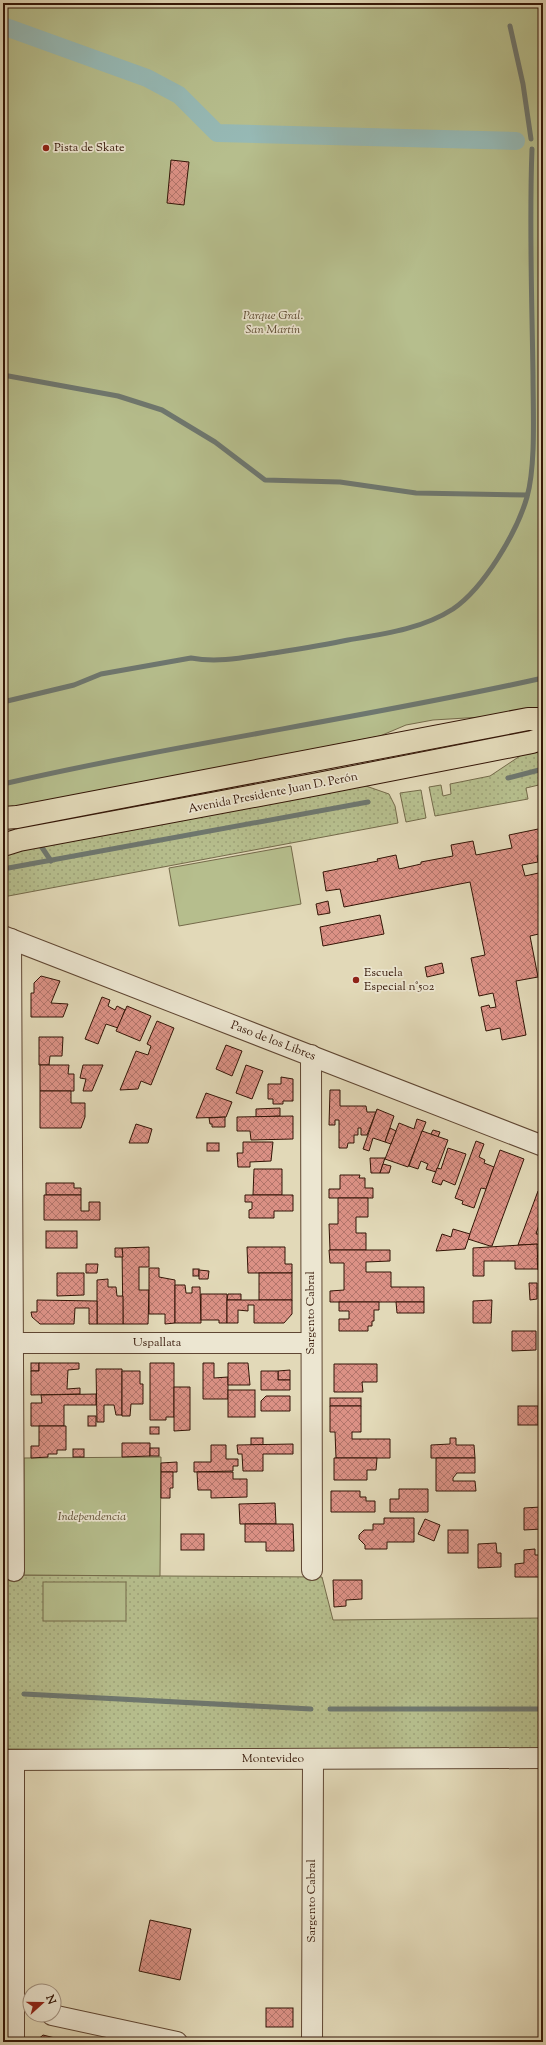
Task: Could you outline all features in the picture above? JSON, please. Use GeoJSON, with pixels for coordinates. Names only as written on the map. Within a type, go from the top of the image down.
{"type":"FeatureCollection","features":[{"type":"Feature","properties":{"kind":"main road","name":"Avenida Presidente Juan D. Perón"},"geometry":{"type":"LineString","coordinates":[[3,818],[528,719],[543,719]]}},
{"type":"Feature","properties":{"kind":"main road","name":"Avenida Presidente Juan D. Perón"},"geometry":{"type":"LineString","coordinates":[[3,845],[362,776],[532,742],[543,738]]}},
{"type":"Feature","properties":{"kind":"street","name":"Paso de los Libres"},"geometry":{"type":"LineString","coordinates":[[7,937],[543,1146]]}},
{"type":"Feature","properties":{"kind":"street"},"geometry":{"type":"LineString","coordinates":[[7,937],[8,1343],[14,1571]]}},
{"type":"Feature","properties":{"kind":"street","name":"Sargento Cabral"},"geometry":{"type":"LineString","coordinates":[[311,1056],[312,1570]]}},
{"type":"Feature","properties":{"kind":"street","name":"Uspallata"},"geometry":{"type":"LineString","coordinates":[[8,1343],[311,1343]]}},
{"type":"Feature","properties":{"kind":"street","name":"Montevideo"},"geometry":{"type":"LineString","coordinates":[[8,1760],[543,1758]]}},
{"type":"Feature","properties":{"kind":"street","name":"Sargento Cabral"},"geometry":{"type":"LineString","coordinates":[[312,2042],[313,1759]]}},
{"type":"Feature","properties":{"kind":"street"},"geometry":{"type":"LineString","coordinates":[[8,1760],[16,2007],[14,2042]]}},
{"type":"Feature","properties":{"kind":"street"},"geometry":{"type":"LineString","coordinates":[[62,2017],[177,2042]]}},
{"type":"Feature","properties":{"kind":"green space","name":"Parque Gral. San Martín"},"geometry":{"type":"Polygon","coordinates":[[[3,3],[543,3],[543,707],[482,717],[433,720],[406,725],[380,736],[3,810],[3,3]]]}},
{"type":"Feature","properties":{"kind":"green space"},"geometry":{"type":"Polygon","coordinates":[[[543,750],[543,784],[526,788],[528,799],[435,816],[429,787],[441,785],[443,796],[451,794],[450,784],[490,776],[523,754],[543,750]]]}},
{"type":"Feature","properties":{"kind":"green space"},"geometry":{"type":"Polygon","coordinates":[[[363,785],[389,794],[395,806],[398,823],[3,897],[3,852],[363,785]]]}},
{"type":"Feature","properties":{"kind":"green space"},"geometry":{"type":"Polygon","coordinates":[[[421,790],[426,818],[406,822],[400,793],[421,790]]]}},
{"type":"Feature","properties":{"kind":"green space"},"geometry":{"type":"Polygon","coordinates":[[[291,846],[301,904],[179,926],[169,868],[291,846]]]}},
{"type":"Feature","properties":{"kind":"green space","name":"Independencia"},"geometry":{"type":"Polygon","coordinates":[[[161,1457],[160,1576],[24,1575],[24,1458],[161,1457]]]}},
{"type":"Feature","properties":{"kind":"green space"},"geometry":{"type":"Polygon","coordinates":[[[3,1575],[322,1577],[333,1620],[543,1618],[543,1749],[319,1751],[3,1749],[3,1575]]]}},
{"type":"Feature","properties":{"kind":"green space"},"geometry":{"type":"Polygon","coordinates":[[[43,1582],[126,1582],[126,1621],[43,1621],[43,1582]]]}},
{"type":"Feature","properties":{"kind":"building"},"geometry":{"type":"Polygon","coordinates":[[[171,160],[189,162],[184,205],[167,203],[171,160]]]}},
{"type":"Feature","properties":{"kind":"building"},"geometry":{"type":"Polygon","coordinates":[[[543,828],[543,854],[537,856],[538,862],[522,865],[525,876],[543,872],[543,933],[530,936],[538,977],[516,981],[526,1035],[502,1040],[500,1028],[486,1031],[481,1007],[489,1005],[490,1008],[496,1007],[493,993],[479,996],[471,958],[485,955],[470,882],[344,907],[340,889],[326,891],[323,872],[378,861],[377,859],[396,855],[399,869],[421,864],[421,862],[453,856],[451,845],[473,841],[476,855],[512,848],[509,835],[543,828]]]}},
{"type":"Feature","properties":{"kind":"building"},"geometry":{"type":"Polygon","coordinates":[[[328,901],[330,913],[318,915],[316,904],[328,901]]]}},
{"type":"Feature","properties":{"kind":"building"},"geometry":{"type":"Polygon","coordinates":[[[380,915],[384,934],[323,946],[320,927],[380,915]]]}},
{"type":"Feature","properties":{"kind":"building"},"geometry":{"type":"Polygon","coordinates":[[[442,963],[444,973],[427,977],[425,967],[442,963]]]}},
{"type":"Feature","properties":{"kind":"building"},"geometry":{"type":"Polygon","coordinates":[[[41,976],[60,981],[51,1003],[68,1004],[63,1017],[31,1017],[31,993],[34,993],[34,983],[41,976]]]}},
{"type":"Feature","properties":{"kind":"building"},"geometry":{"type":"Polygon","coordinates":[[[102,997],[110,1000],[108,1006],[115,1010],[117,1006],[125,1010],[118,1028],[106,1024],[98,1044],[85,1039],[102,997]]]}},
{"type":"Feature","properties":{"kind":"building"},"geometry":{"type":"Polygon","coordinates":[[[127,1006],[151,1016],[140,1041],[116,1031],[127,1006]]]}},
{"type":"Feature","properties":{"kind":"building"},"geometry":{"type":"Polygon","coordinates":[[[157,1021],[174,1028],[151,1085],[141,1081],[138,1089],[120,1090],[136,1051],[148,1055],[151,1046],[147,1044],[157,1021]]]}},
{"type":"Feature","properties":{"kind":"building"},"geometry":{"type":"Polygon","coordinates":[[[39,1037],[63,1037],[62,1056],[50,1056],[49,1065],[39,1065],[39,1037]]]}},
{"type":"Feature","properties":{"kind":"building"},"geometry":{"type":"Polygon","coordinates":[[[226,1045],[242,1051],[232,1076],[216,1069],[226,1045]]]}},
{"type":"Feature","properties":{"kind":"building"},"geometry":{"type":"Polygon","coordinates":[[[40,1065],[69,1065],[68,1074],[74,1074],[74,1091],[40,1091],[40,1065]]]}},
{"type":"Feature","properties":{"kind":"building"},"geometry":{"type":"Polygon","coordinates":[[[83,1065],[103,1065],[92,1091],[83,1091],[86,1079],[80,1078],[83,1065]]]}},
{"type":"Feature","properties":{"kind":"building"},"geometry":{"type":"Polygon","coordinates":[[[246,1065],[263,1071],[252,1099],[236,1093],[246,1065]]]}},
{"type":"Feature","properties":{"kind":"building"},"geometry":{"type":"Polygon","coordinates":[[[281,1077],[293,1079],[293,1101],[283,1101],[283,1104],[273,1104],[273,1099],[268,1099],[268,1084],[281,1084],[281,1077]]]}},
{"type":"Feature","properties":{"kind":"building"},"geometry":{"type":"Polygon","coordinates":[[[330,1090],[340,1090],[340,1106],[366,1106],[367,1112],[376,1112],[367,1135],[361,1135],[361,1128],[358,1128],[358,1135],[354,1135],[354,1143],[348,1143],[347,1148],[339,1148],[339,1120],[335,1120],[335,1125],[329,1125],[330,1090]]]}},
{"type":"Feature","properties":{"kind":"building"},"geometry":{"type":"Polygon","coordinates":[[[40,1091],[71,1091],[71,1103],[85,1103],[85,1117],[81,1128],[40,1128],[40,1091]]]}},
{"type":"Feature","properties":{"kind":"building"},"geometry":{"type":"Polygon","coordinates":[[[206,1093],[232,1102],[226,1117],[196,1118],[206,1093]]]}},
{"type":"Feature","properties":{"kind":"building"},"geometry":{"type":"Polygon","coordinates":[[[280,1108],[280,1116],[256,1117],[256,1109],[280,1108]]]}},
{"type":"Feature","properties":{"kind":"building"},"geometry":{"type":"Polygon","coordinates":[[[377,1109],[394,1116],[385,1142],[373,1138],[369,1151],[363,1149],[377,1109]]]}},
{"type":"Feature","properties":{"kind":"building"},"geometry":{"type":"Polygon","coordinates":[[[293,1116],[293,1139],[251,1140],[250,1131],[237,1131],[237,1117],[293,1116]]]}},
{"type":"Feature","properties":{"kind":"building"},"geometry":{"type":"Polygon","coordinates":[[[225,1117],[225,1127],[212,1127],[212,1124],[210,1124],[209,1118],[225,1117]]]}},
{"type":"Feature","properties":{"kind":"building"},"geometry":{"type":"Polygon","coordinates":[[[417,1119],[426,1122],[408,1167],[385,1159],[399,1123],[414,1129],[417,1119]]]}},
{"type":"Feature","properties":{"kind":"building"},"geometry":{"type":"Polygon","coordinates":[[[136,1124],[152,1129],[148,1143],[129,1143],[136,1124]]]}},
{"type":"Feature","properties":{"kind":"building"},"geometry":{"type":"Polygon","coordinates":[[[390,1128],[396,1131],[391,1144],[385,1142],[390,1128]]]}},
{"type":"Feature","properties":{"kind":"building"},"geometry":{"type":"Polygon","coordinates":[[[433,1130],[440,1132],[438,1137],[431,1134],[433,1130]]]}},
{"type":"Feature","properties":{"kind":"building"},"geometry":{"type":"Polygon","coordinates":[[[422,1131],[448,1140],[436,1172],[426,1169],[428,1164],[421,1161],[418,1169],[409,1166],[422,1131]]]}},
{"type":"Feature","properties":{"kind":"building"},"geometry":{"type":"Polygon","coordinates":[[[476,1141],[484,1144],[479,1157],[485,1160],[484,1163],[494,1167],[486,1189],[481,1188],[474,1208],[462,1204],[463,1201],[455,1198],[476,1141]]]}},
{"type":"Feature","properties":{"kind":"building"},"geometry":{"type":"Polygon","coordinates":[[[243,1142],[273,1142],[271,1161],[250,1162],[250,1167],[238,1167],[237,1153],[243,1153],[243,1142]]]}},
{"type":"Feature","properties":{"kind":"building"},"geometry":{"type":"Polygon","coordinates":[[[207,1143],[219,1143],[219,1151],[207,1151],[207,1143]]]}},
{"type":"Feature","properties":{"kind":"building"},"geometry":{"type":"Polygon","coordinates":[[[448,1148],[466,1154],[455,1185],[443,1180],[441,1185],[432,1182],[437,1168],[441,1169],[448,1148]]]}},
{"type":"Feature","properties":{"kind":"building"},"geometry":{"type":"Polygon","coordinates":[[[500,1150],[524,1159],[492,1246],[490,1246],[468,1239],[500,1150]]]}},
{"type":"Feature","properties":{"kind":"building"},"geometry":{"type":"Polygon","coordinates":[[[370,1158],[385,1158],[380,1173],[371,1173],[370,1158]]]}},
{"type":"Feature","properties":{"kind":"building"},"geometry":{"type":"Polygon","coordinates":[[[383,1164],[391,1166],[389,1173],[380,1173],[383,1164]]]}},
{"type":"Feature","properties":{"kind":"building"},"geometry":{"type":"Polygon","coordinates":[[[254,1169],[282,1169],[282,1195],[253,1195],[254,1169]]]}},
{"type":"Feature","properties":{"kind":"building"},"geometry":{"type":"Polygon","coordinates":[[[340,1175],[360,1175],[359,1178],[365,1178],[365,1188],[373,1188],[373,1198],[329,1198],[329,1189],[340,1189],[340,1175]]]}},
{"type":"Feature","properties":{"kind":"building"},"geometry":{"type":"Polygon","coordinates":[[[46,1183],[74,1183],[74,1188],[81,1188],[81,1195],[46,1195],[46,1183]]]}},
{"type":"Feature","properties":{"kind":"building"},"geometry":{"type":"Polygon","coordinates":[[[538,1191],[543,1193],[543,1218],[541,1218],[536,1234],[543,1234],[543,1244],[518,1245],[538,1191]]]}},
{"type":"Feature","properties":{"kind":"building"},"geometry":{"type":"Polygon","coordinates":[[[44,1195],[81,1195],[81,1211],[89,1211],[89,1202],[100,1202],[100,1220],[44,1220],[44,1195]]]}},
{"type":"Feature","properties":{"kind":"building"},"geometry":{"type":"Polygon","coordinates":[[[245,1195],[293,1195],[293,1211],[274,1211],[274,1218],[249,1218],[249,1210],[252,1209],[252,1202],[245,1202],[245,1195]]]}},
{"type":"Feature","properties":{"kind":"building"},"geometry":{"type":"Polygon","coordinates":[[[338,1198],[368,1198],[368,1217],[356,1217],[356,1233],[366,1233],[366,1250],[330,1250],[329,1224],[338,1224],[338,1198]]]}},
{"type":"Feature","properties":{"kind":"building"},"geometry":{"type":"Polygon","coordinates":[[[453,1229],[470,1234],[465,1249],[436,1251],[442,1234],[451,1237],[453,1229]]]}},
{"type":"Feature","properties":{"kind":"building"},"geometry":{"type":"Polygon","coordinates":[[[46,1231],[77,1231],[77,1248],[46,1248],[46,1231]]]}},
{"type":"Feature","properties":{"kind":"building"},"geometry":{"type":"Polygon","coordinates":[[[537,1244],[538,1269],[515,1269],[515,1261],[484,1261],[484,1276],[473,1276],[473,1248],[537,1244]]]}},
{"type":"Feature","properties":{"kind":"building"},"geometry":{"type":"Polygon","coordinates":[[[149,1247],[149,1267],[139,1267],[139,1290],[149,1290],[148,1324],[123,1324],[122,1248],[149,1247]]]}},
{"type":"Feature","properties":{"kind":"building"},"geometry":{"type":"Polygon","coordinates":[[[247,1247],[285,1247],[285,1264],[292,1264],[292,1273],[248,1273],[247,1247]]]}},
{"type":"Feature","properties":{"kind":"building"},"geometry":{"type":"Polygon","coordinates":[[[115,1248],[122,1248],[123,1257],[115,1257],[115,1248]]]}},
{"type":"Feature","properties":{"kind":"building"},"geometry":{"type":"Polygon","coordinates":[[[329,1250],[390,1250],[390,1261],[366,1262],[366,1272],[391,1272],[391,1287],[424,1287],[424,1302],[330,1302],[330,1291],[344,1290],[344,1263],[330,1263],[329,1250]]]}},
{"type":"Feature","properties":{"kind":"building"},"geometry":{"type":"Polygon","coordinates":[[[537,1258],[543,1258],[543,1269],[538,1270],[537,1258]]]}},
{"type":"Feature","properties":{"kind":"building"},"geometry":{"type":"Polygon","coordinates":[[[86,1264],[98,1264],[97,1273],[86,1273],[86,1264]]]}},
{"type":"Feature","properties":{"kind":"building"},"geometry":{"type":"Polygon","coordinates":[[[149,1268],[159,1268],[159,1277],[175,1280],[175,1323],[165,1324],[165,1314],[149,1314],[149,1268]]]}},
{"type":"Feature","properties":{"kind":"building"},"geometry":{"type":"Polygon","coordinates":[[[193,1269],[199,1269],[199,1276],[193,1276],[193,1269]]]}},
{"type":"Feature","properties":{"kind":"building"},"geometry":{"type":"Polygon","coordinates":[[[199,1270],[209,1271],[208,1279],[199,1279],[199,1270]]]}},
{"type":"Feature","properties":{"kind":"building"},"geometry":{"type":"Polygon","coordinates":[[[57,1273],[84,1273],[84,1295],[57,1296],[57,1273]]]}},
{"type":"Feature","properties":{"kind":"building"},"geometry":{"type":"Polygon","coordinates":[[[259,1273],[292,1273],[292,1300],[259,1300],[259,1273]]]}},
{"type":"Feature","properties":{"kind":"building"},"geometry":{"type":"Polygon","coordinates":[[[108,1279],[108,1287],[116,1287],[117,1296],[123,1296],[123,1324],[97,1324],[97,1280],[108,1279]]]}},
{"type":"Feature","properties":{"kind":"building"},"geometry":{"type":"Polygon","coordinates":[[[529,1283],[537,1283],[537,1299],[530,1300],[529,1283]]]}},
{"type":"Feature","properties":{"kind":"building"},"geometry":{"type":"Polygon","coordinates":[[[175,1285],[185,1285],[186,1293],[192,1293],[192,1287],[200,1287],[201,1323],[175,1323],[175,1285]]]}},
{"type":"Feature","properties":{"kind":"building"},"geometry":{"type":"Polygon","coordinates":[[[201,1294],[227,1294],[227,1323],[219,1323],[219,1320],[201,1320],[201,1294]]]}},
{"type":"Feature","properties":{"kind":"building"},"geometry":{"type":"Polygon","coordinates":[[[228,1294],[241,1294],[241,1300],[227,1300],[228,1294]]]}},
{"type":"Feature","properties":{"kind":"building"},"geometry":{"type":"Polygon","coordinates":[[[37,1300],[97,1301],[97,1324],[89,1324],[89,1308],[75,1308],[74,1324],[40,1324],[32,1317],[31,1312],[37,1312],[37,1300]]]}},
{"type":"Feature","properties":{"kind":"building"},"geometry":{"type":"Polygon","coordinates":[[[227,1300],[292,1300],[292,1314],[284,1323],[254,1323],[254,1305],[248,1305],[248,1311],[238,1310],[238,1323],[227,1323],[227,1300]]]}},
{"type":"Feature","properties":{"kind":"building"},"geometry":{"type":"Polygon","coordinates":[[[492,1300],[491,1323],[473,1323],[473,1301],[492,1300]]]}},
{"type":"Feature","properties":{"kind":"building"},"geometry":{"type":"Polygon","coordinates":[[[339,1302],[379,1302],[379,1310],[374,1310],[374,1321],[372,1321],[372,1326],[368,1326],[368,1331],[339,1331],[339,1319],[349,1319],[349,1311],[339,1311],[339,1302]]]}},
{"type":"Feature","properties":{"kind":"building"},"geometry":{"type":"Polygon","coordinates":[[[396,1302],[424,1302],[424,1313],[397,1313],[396,1302]]]}},
{"type":"Feature","properties":{"kind":"building"},"geometry":{"type":"Polygon","coordinates":[[[512,1331],[536,1331],[536,1350],[512,1351],[512,1331]]]}},
{"type":"Feature","properties":{"kind":"building"},"geometry":{"type":"Polygon","coordinates":[[[31,1363],[39,1363],[39,1371],[31,1371],[31,1363]]]}},
{"type":"Feature","properties":{"kind":"building"},"geometry":{"type":"Polygon","coordinates":[[[39,1363],[79,1363],[79,1369],[68,1370],[67,1389],[80,1388],[80,1394],[31,1395],[31,1371],[39,1371],[39,1363]]]}},
{"type":"Feature","properties":{"kind":"building"},"geometry":{"type":"Polygon","coordinates":[[[150,1363],[174,1363],[174,1417],[166,1417],[166,1420],[150,1420],[150,1363]]]}},
{"type":"Feature","properties":{"kind":"building"},"geometry":{"type":"Polygon","coordinates":[[[203,1363],[214,1363],[214,1378],[228,1377],[228,1399],[203,1399],[203,1363]]]}},
{"type":"Feature","properties":{"kind":"building"},"geometry":{"type":"Polygon","coordinates":[[[228,1363],[248,1363],[250,1385],[228,1385],[228,1363]]]}},
{"type":"Feature","properties":{"kind":"building"},"geometry":{"type":"Polygon","coordinates":[[[334,1364],[377,1364],[377,1382],[362,1382],[363,1392],[334,1392],[334,1364]]]}},
{"type":"Feature","properties":{"kind":"building"},"geometry":{"type":"Polygon","coordinates":[[[96,1369],[122,1369],[122,1415],[116,1415],[114,1405],[104,1405],[104,1422],[97,1422],[96,1369]]]}},
{"type":"Feature","properties":{"kind":"building"},"geometry":{"type":"Polygon","coordinates":[[[290,1370],[290,1380],[278,1380],[278,1371],[290,1370]]]}},
{"type":"Feature","properties":{"kind":"building"},"geometry":{"type":"Polygon","coordinates":[[[122,1371],[140,1371],[140,1384],[143,1384],[143,1404],[131,1404],[130,1416],[122,1416],[122,1371]]]}},
{"type":"Feature","properties":{"kind":"building"},"geometry":{"type":"Polygon","coordinates":[[[261,1371],[278,1371],[278,1380],[290,1380],[290,1390],[261,1390],[261,1371]]]}},
{"type":"Feature","properties":{"kind":"building"},"geometry":{"type":"Polygon","coordinates":[[[174,1387],[190,1387],[190,1430],[174,1431],[174,1387]]]}},
{"type":"Feature","properties":{"kind":"building"},"geometry":{"type":"Polygon","coordinates":[[[228,1390],[255,1390],[255,1417],[228,1417],[228,1390]]]}},
{"type":"Feature","properties":{"kind":"building"},"geometry":{"type":"Polygon","coordinates":[[[96,1394],[96,1405],[64,1405],[64,1426],[31,1426],[31,1403],[42,1403],[41,1395],[96,1394]]]}},
{"type":"Feature","properties":{"kind":"building"},"geometry":{"type":"Polygon","coordinates":[[[266,1396],[290,1396],[290,1411],[261,1411],[261,1401],[266,1396]]]}},
{"type":"Feature","properties":{"kind":"building"},"geometry":{"type":"Polygon","coordinates":[[[330,1398],[361,1398],[361,1406],[330,1406],[330,1398]]]}},
{"type":"Feature","properties":{"kind":"building"},"geometry":{"type":"Polygon","coordinates":[[[330,1406],[361,1406],[361,1432],[352,1432],[352,1439],[390,1439],[390,1458],[336,1458],[335,1432],[330,1432],[330,1406]]]}},
{"type":"Feature","properties":{"kind":"building"},"geometry":{"type":"Polygon","coordinates":[[[518,1406],[538,1406],[538,1425],[518,1425],[518,1406]]]}},
{"type":"Feature","properties":{"kind":"building"},"geometry":{"type":"Polygon","coordinates":[[[88,1416],[96,1416],[96,1426],[88,1426],[88,1416]]]}},
{"type":"Feature","properties":{"kind":"building"},"geometry":{"type":"Polygon","coordinates":[[[39,1426],[66,1426],[66,1450],[57,1450],[57,1454],[48,1454],[48,1457],[31,1458],[31,1446],[39,1446],[39,1426]]]}},
{"type":"Feature","properties":{"kind":"building"},"geometry":{"type":"Polygon","coordinates":[[[150,1427],[159,1427],[159,1434],[150,1434],[150,1427]]]}},
{"type":"Feature","properties":{"kind":"building"},"geometry":{"type":"Polygon","coordinates":[[[251,1438],[263,1438],[263,1445],[251,1445],[251,1438]]]}},
{"type":"Feature","properties":{"kind":"building"},"geometry":{"type":"Polygon","coordinates":[[[450,1438],[456,1438],[456,1445],[474,1445],[475,1458],[431,1458],[431,1445],[450,1444],[450,1438]]]}},
{"type":"Feature","properties":{"kind":"building"},"geometry":{"type":"Polygon","coordinates":[[[122,1443],[150,1443],[150,1456],[122,1457],[122,1443]]]}},
{"type":"Feature","properties":{"kind":"building"},"geometry":{"type":"Polygon","coordinates":[[[293,1444],[293,1454],[263,1454],[263,1471],[243,1471],[242,1454],[238,1454],[237,1445],[293,1444]]]}},
{"type":"Feature","properties":{"kind":"building"},"geometry":{"type":"Polygon","coordinates":[[[211,1445],[226,1445],[226,1459],[238,1459],[238,1466],[233,1466],[233,1471],[194,1472],[194,1462],[211,1462],[211,1445]]]}},
{"type":"Feature","properties":{"kind":"building"},"geometry":{"type":"Polygon","coordinates":[[[150,1448],[159,1448],[159,1456],[150,1456],[150,1448]]]}},
{"type":"Feature","properties":{"kind":"building"},"geometry":{"type":"Polygon","coordinates":[[[73,1449],[84,1449],[84,1457],[73,1457],[73,1449]]]}},
{"type":"Feature","properties":{"kind":"building"},"geometry":{"type":"Polygon","coordinates":[[[334,1458],[377,1458],[376,1470],[367,1470],[367,1480],[334,1480],[334,1458]]]}},
{"type":"Feature","properties":{"kind":"building"},"geometry":{"type":"Polygon","coordinates":[[[436,1458],[475,1458],[475,1473],[457,1473],[453,1478],[453,1481],[475,1481],[476,1491],[436,1491],[436,1458]]]}},
{"type":"Feature","properties":{"kind":"building"},"geometry":{"type":"Polygon","coordinates":[[[177,1462],[177,1472],[161,1472],[161,1463],[177,1462]]]}},
{"type":"Feature","properties":{"kind":"building"},"geometry":{"type":"Polygon","coordinates":[[[161,1472],[173,1472],[173,1488],[170,1488],[170,1498],[161,1498],[161,1472]]]}},
{"type":"Feature","properties":{"kind":"building"},"geometry":{"type":"Polygon","coordinates":[[[197,1472],[233,1472],[233,1479],[247,1479],[247,1497],[211,1498],[211,1490],[198,1490],[197,1472]]]}},
{"type":"Feature","properties":{"kind":"building"},"geometry":{"type":"Polygon","coordinates":[[[399,1489],[428,1489],[428,1512],[390,1512],[390,1499],[399,1499],[399,1489]]]}},
{"type":"Feature","properties":{"kind":"building"},"geometry":{"type":"Polygon","coordinates":[[[331,1491],[360,1491],[360,1497],[366,1497],[366,1501],[375,1501],[375,1512],[331,1512],[331,1491]]]}},
{"type":"Feature","properties":{"kind":"building"},"geometry":{"type":"Polygon","coordinates":[[[275,1503],[276,1524],[240,1524],[239,1504],[275,1503]]]}},
{"type":"Feature","properties":{"kind":"building"},"geometry":{"type":"Polygon","coordinates":[[[541,1507],[542,1529],[524,1530],[524,1508],[541,1507]]]}},
{"type":"Feature","properties":{"kind":"building"},"geometry":{"type":"Polygon","coordinates":[[[384,1518],[414,1518],[414,1542],[387,1542],[387,1549],[365,1549],[365,1545],[359,1539],[359,1535],[364,1530],[373,1530],[373,1524],[384,1524],[384,1518]]]}},
{"type":"Feature","properties":{"kind":"building"},"geometry":{"type":"Polygon","coordinates":[[[425,1519],[440,1525],[434,1541],[418,1534],[425,1519]]]}},
{"type":"Feature","properties":{"kind":"building"},"geometry":{"type":"Polygon","coordinates":[[[245,1524],[293,1524],[294,1551],[266,1551],[266,1542],[245,1542],[245,1524]]]}},
{"type":"Feature","properties":{"kind":"building"},"geometry":{"type":"Polygon","coordinates":[[[448,1530],[468,1530],[468,1553],[448,1553],[448,1530]]]}},
{"type":"Feature","properties":{"kind":"building"},"geometry":{"type":"Polygon","coordinates":[[[181,1534],[204,1534],[204,1550],[181,1550],[181,1534]]]}},
{"type":"Feature","properties":{"kind":"building"},"geometry":{"type":"Polygon","coordinates":[[[496,1543],[497,1553],[501,1553],[501,1567],[478,1568],[478,1544],[496,1543]]]}},
{"type":"Feature","properties":{"kind":"building"},"geometry":{"type":"Polygon","coordinates":[[[535,1549],[535,1555],[543,1555],[543,1577],[515,1577],[515,1564],[524,1563],[524,1550],[535,1549]]]}},
{"type":"Feature","properties":{"kind":"building"},"geometry":{"type":"Polygon","coordinates":[[[333,1580],[362,1580],[362,1599],[346,1600],[346,1606],[334,1607],[333,1580]]]}},
{"type":"Feature","properties":{"kind":"building"},"geometry":{"type":"Polygon","coordinates":[[[150,1920],[191,1929],[180,1980],[139,1971],[150,1920]]]}},
{"type":"Feature","properties":{"kind":"building"},"geometry":{"type":"Polygon","coordinates":[[[266,2008],[293,2008],[293,2027],[266,2027],[266,2008]]]}},
{"type":"Feature","properties":{"kind":"building"},"geometry":{"type":"Polygon","coordinates":[[[43,2035],[71,2042],[35,2042],[43,2035]]]}},
{"type":"Feature","properties":{"kind":"waterway"},"geometry":{"type":"LineString","coordinates":[[3,26],[147,78],[179,95],[217,133],[516,141]]}},
{"type":"Feature","properties":{"kind":"waterway"},"geometry":{"type":"LineString","coordinates":[[510,26],[523,84],[531,139]]}},
{"type":"Feature","properties":{"kind":"waterway"},"geometry":{"type":"LineString","coordinates":[[3,702],[74,685],[101,674],[191,658],[222,660],[253,656],[402,630],[441,616],[465,600],[487,574],[516,526],[527,497],[530,484],[533,454],[531,234],[532,149]]}},
{"type":"Feature","properties":{"kind":"waterway"},"geometry":{"type":"LineString","coordinates":[[3,375],[118,396],[162,410],[215,442],[265,480],[340,482],[416,493],[527,495]]}},
{"type":"Feature","properties":{"kind":"waterway"},"geometry":{"type":"LineString","coordinates":[[3,784],[70,769],[408,706],[543,678]]}},
{"type":"Feature","properties":{"kind":"waterway"},"geometry":{"type":"LineString","coordinates":[[508,778],[543,769]]}},
{"type":"Feature","properties":{"kind":"waterway"},"geometry":{"type":"LineString","coordinates":[[3,869],[368,802]]}},
{"type":"Feature","properties":{"kind":"waterway"},"geometry":{"type":"LineString","coordinates":[[39,843],[51,861]]}},
{"type":"Feature","properties":{"kind":"waterway"},"geometry":{"type":"LineString","coordinates":[[24,1694],[311,1709]]}},
{"type":"Feature","properties":{"kind":"waterway"},"geometry":{"type":"LineString","coordinates":[[330,1709],[543,1709]]}},
{"type":"Feature","properties":{"kind":"place","name":"Pista de Skate"},"geometry":{"type":"Point","coordinates":[46,148]}},
{"type":"Feature","properties":{"kind":"place","name":"Escuela Especial n°502"},"geometry":{"type":"Point","coordinates":[356,980]}}]}
